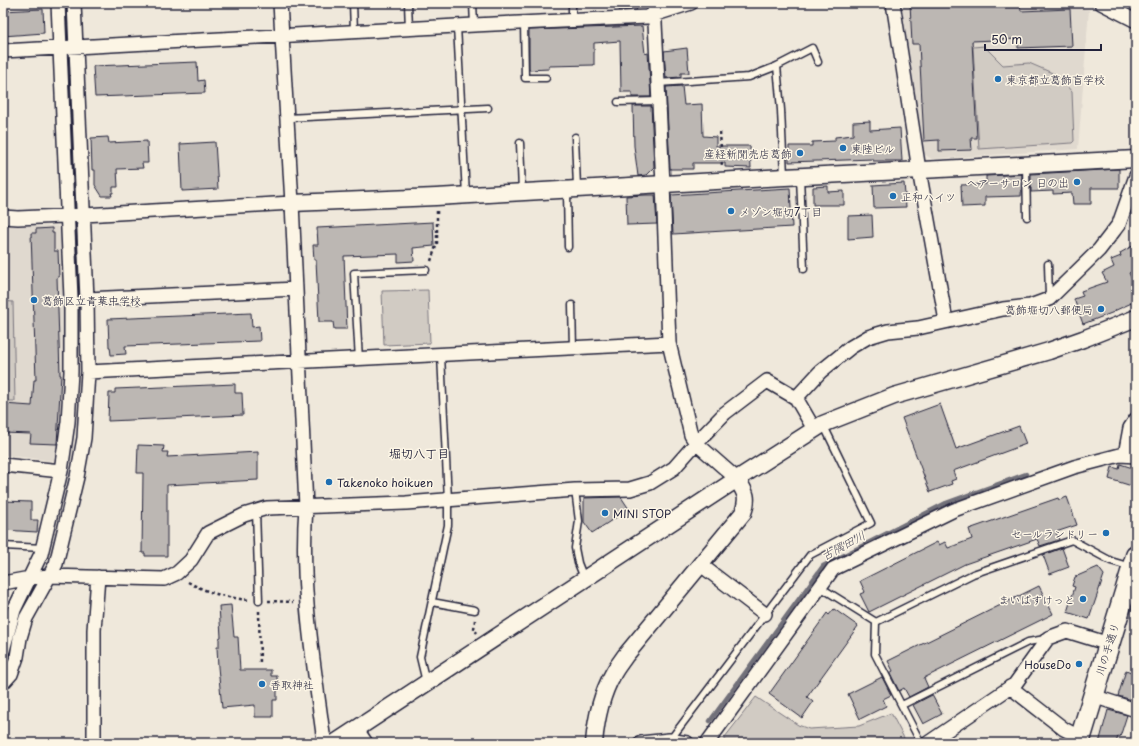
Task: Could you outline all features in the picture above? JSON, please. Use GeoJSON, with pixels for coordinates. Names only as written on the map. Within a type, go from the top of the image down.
{"type":"FeatureCollection","features":[{"type":"Feature","properties":{"kind":"main road","name":"川の手通り"},"geometry":{"type":"LineString","coordinates":[[1080,740],[1134,561]]}},
{"type":"Feature","properties":{"kind":"street"},"geometry":{"type":"LineString","coordinates":[[3,650],[14,610],[43,548],[61,471],[68,422],[71,372],[71,298],[58,3]]}},
{"type":"Feature","properties":{"kind":"street"},"geometry":{"type":"LineString","coordinates":[[3,683],[12,674],[26,618],[56,564],[84,438],[88,372],[87,299],[74,3]]}},
{"type":"Feature","properties":{"kind":"street"},"geometry":{"type":"LineString","coordinates":[[280,3],[300,362],[306,506],[304,537],[306,602],[323,734],[326,743]]}},
{"type":"Feature","properties":{"kind":"street"},"geometry":{"type":"LineString","coordinates":[[3,51],[354,31],[647,17],[654,9],[691,3]]}},
{"type":"Feature","properties":{"kind":"street"},"geometry":{"type":"LineString","coordinates":[[893,3],[919,170],[946,321]]}},
{"type":"Feature","properties":{"kind":"street"},"geometry":{"type":"LineString","coordinates":[[1101,3],[1118,6],[1136,20]]}},
{"type":"Feature","properties":{"kind":"street"},"geometry":{"type":"LineString","coordinates":[[594,743],[598,713],[612,675],[625,656],[744,513],[747,503],[745,491],[737,479],[696,443],[691,435],[669,343],[664,184],[654,9]]}},
{"type":"Feature","properties":{"kind":"street"},"geometry":{"type":"LineString","coordinates":[[3,217],[18,218],[84,215],[292,203],[436,197],[792,176],[1136,159]]}},
{"type":"Feature","properties":{"kind":"street"},"geometry":{"type":"LineString","coordinates":[[796,398],[820,372],[851,347],[868,337],[888,330],[918,328],[1003,309],[1030,306],[1049,299],[1099,250],[1119,224],[1136,176]]}},
{"type":"Feature","properties":{"kind":"street"},"geometry":{"type":"LineString","coordinates":[[87,299],[296,289]]}},
{"type":"Feature","properties":{"kind":"street"},"geometry":{"type":"LineString","coordinates":[[335,743],[484,644],[819,427],[894,396],[1050,351],[1083,340],[1136,318]]}},
{"type":"Feature","properties":{"kind":"street"},"geometry":{"type":"LineString","coordinates":[[88,372],[359,360],[669,343]]}},
{"type":"Feature","properties":{"kind":"street"},"geometry":{"type":"LineString","coordinates":[[3,583],[49,576],[164,579],[174,575],[191,560],[208,533],[244,515],[267,508],[406,503],[575,490],[630,488],[650,483],[674,468],[725,414],[767,381],[796,398],[819,427]]}},
{"type":"Feature","properties":{"kind":"street"},"geometry":{"type":"LineString","coordinates":[[707,743],[833,569],[954,510],[1074,468],[1120,455],[1130,455],[1130,428],[1136,419]]}},
{"type":"Feature","properties":{"kind":"street"},"geometry":{"type":"LineString","coordinates":[[3,464],[61,471]]}},
{"type":"Feature","properties":{"kind":"street"},"geometry":{"type":"LineString","coordinates":[[700,565],[765,614]]}},
{"type":"Feature","properties":{"kind":"street"},"geometry":{"type":"LineString","coordinates":[[94,743],[94,630],[98,577]]}},
{"type":"Feature","properties":{"kind":"street"},"geometry":{"type":"LineString","coordinates":[[928,743],[1015,684],[1048,638],[1068,631],[1109,644]]}},
{"type":"Feature","properties":{"kind":"street"},"geometry":{"type":"LineString","coordinates":[[1010,687],[1080,740]]}},
{"type":"Feature","properties":{"kind":"street"},"geometry":{"type":"LineString","coordinates":[[1093,696],[1136,710]]}},
{"type":"Feature","properties":{"kind":"street"},"geometry":{"type":"LineString","coordinates":[[356,728],[366,743]]}},
{"type":"Feature","properties":{"kind":"street"},"geometry":{"type":"LineString","coordinates":[[641,743],[669,740],[687,743]]}},
{"type":"Feature","properties":{"kind":"lane"},"geometry":{"type":"LineString","coordinates":[[353,3],[354,31]]}},
{"type":"Feature","properties":{"kind":"lane"},"geometry":{"type":"LineString","coordinates":[[408,3],[409,29]]}},
{"type":"Feature","properties":{"kind":"lane"},"geometry":{"type":"LineString","coordinates":[[473,3],[474,25]]}},
{"type":"Feature","properties":{"kind":"lane"},"geometry":{"type":"LineString","coordinates":[[572,3],[572,20]]}},
{"type":"Feature","properties":{"kind":"lane"},"geometry":{"type":"LineString","coordinates":[[524,23],[525,78],[546,78]]}},
{"type":"Feature","properties":{"kind":"lane"},"geometry":{"type":"LineString","coordinates":[[456,26],[466,195]]}},
{"type":"Feature","properties":{"kind":"lane"},"geometry":{"type":"LineString","coordinates":[[658,83],[749,77],[777,66],[812,48],[818,62]]}},
{"type":"Feature","properties":{"kind":"lane"},"geometry":{"type":"LineString","coordinates":[[777,66],[781,110],[792,176],[804,269]]}},
{"type":"Feature","properties":{"kind":"lane"},"geometry":{"type":"LineString","coordinates":[[618,102],[659,100]]}},
{"type":"Feature","properties":{"kind":"lane"},"geometry":{"type":"LineString","coordinates":[[287,118],[488,108]]}},
{"type":"Feature","properties":{"kind":"lane"},"geometry":{"type":"LineString","coordinates":[[568,247],[575,137]]}},
{"type":"Feature","properties":{"kind":"lane"},"geometry":{"type":"LineString","coordinates":[[520,143],[522,192]]}},
{"type":"Feature","properties":{"kind":"lane"},"geometry":{"type":"LineString","coordinates":[[1026,165],[1027,217]]}},
{"type":"Feature","properties":{"kind":"lane"},"geometry":{"type":"LineString","coordinates":[[1048,264],[1049,299]]}},
{"type":"Feature","properties":{"kind":"lane"},"geometry":{"type":"LineString","coordinates":[[359,360],[354,273],[426,270]]}},
{"type":"Feature","properties":{"kind":"lane"},"geometry":{"type":"LineString","coordinates":[[572,305],[573,348]]}},
{"type":"Feature","properties":{"kind":"lane"},"geometry":{"type":"LineString","coordinates":[[426,682],[420,657],[448,525],[441,355]]}},
{"type":"Feature","properties":{"kind":"lane"},"geometry":{"type":"LineString","coordinates":[[669,740],[810,555],[871,523],[819,427]]}},
{"type":"Feature","properties":{"kind":"lane"},"geometry":{"type":"LineString","coordinates":[[575,490],[579,521],[575,548],[584,580]]}},
{"type":"Feature","properties":{"kind":"lane"},"geometry":{"type":"LineString","coordinates":[[256,511],[259,601]]}},
{"type":"Feature","properties":{"kind":"lane"},"geometry":{"type":"LineString","coordinates":[[876,622],[973,574],[1072,540],[1111,562],[1134,561]]}},
{"type":"Feature","properties":{"kind":"lane"},"geometry":{"type":"LineString","coordinates":[[3,546],[43,548]]}},
{"type":"Feature","properties":{"kind":"lane"},"geometry":{"type":"LineString","coordinates":[[820,587],[876,622]]}},
{"type":"Feature","properties":{"kind":"lane"},"geometry":{"type":"LineString","coordinates":[[432,602],[475,610]]}},
{"type":"Feature","properties":{"kind":"lane"},"geometry":{"type":"LineString","coordinates":[[876,622],[875,654],[921,743]]}},
{"type":"Feature","properties":{"kind":"lane"},"geometry":{"type":"LineString","coordinates":[[902,705],[1028,642],[1048,638]]}},
{"type":"Feature","properties":{"kind":"path"},"geometry":{"type":"LineString","coordinates":[[720,132],[722,180]]}},
{"type":"Feature","properties":{"kind":"path"},"geometry":{"type":"LineString","coordinates":[[426,270],[428,269],[434,256],[438,243],[436,197]]}},
{"type":"Feature","properties":{"kind":"path"},"geometry":{"type":"LineString","coordinates":[[174,575],[212,594],[236,599],[306,602]]}},
{"type":"Feature","properties":{"kind":"path"},"geometry":{"type":"LineString","coordinates":[[259,601],[260,664]]}},
{"type":"Feature","properties":{"kind":"path"},"geometry":{"type":"LineString","coordinates":[[475,610],[477,610],[474,629],[484,644]]}},
{"type":"Feature","properties":{"kind":"shaded area","name":"東京都立葛飾盲学校"},"geometry":{"type":"Polygon","coordinates":[[[901,3],[1064,3],[1089,10],[1078,149],[932,159],[924,154],[901,3]]]}},
{"type":"Feature","properties":{"kind":"shaded area"},"geometry":{"type":"Polygon","coordinates":[[[984,46],[1003,65],[1029,63],[1057,75],[1072,92],[1074,141],[1072,143],[979,149],[973,47],[984,46]]]}},
{"type":"Feature","properties":{"kind":"shaded area","name":"葛飾区立青葉中学校"},"geometry":{"type":"Polygon","coordinates":[[[3,226],[57,226],[63,232],[67,369],[59,459],[54,461],[3,455],[3,226]]]}},
{"type":"Feature","properties":{"kind":"shaded area"},"geometry":{"type":"Polygon","coordinates":[[[428,290],[430,343],[384,345],[382,291],[428,290]]]}},
{"type":"Feature","properties":{"kind":"shaded area"},"geometry":{"type":"Polygon","coordinates":[[[3,301],[13,302],[15,401],[3,401],[3,301]]]}},
{"type":"Feature","properties":{"kind":"shaded area"},"geometry":{"type":"Polygon","coordinates":[[[756,697],[798,725],[809,729],[859,726],[891,713],[904,738],[903,743],[725,743],[725,737],[756,697]]]}},
{"type":"Feature","properties":{"kind":"building"},"geometry":{"type":"Polygon","coordinates":[[[619,3],[642,3],[636,10],[619,10],[619,3]]]}},
{"type":"Feature","properties":{"kind":"building"},"geometry":{"type":"Polygon","coordinates":[[[910,3],[1020,3],[1021,11],[1070,9],[1072,46],[1018,48],[1018,39],[972,41],[977,138],[971,138],[972,150],[939,151],[939,140],[924,141],[919,44],[912,44],[910,3]]]}},
{"type":"Feature","properties":{"kind":"building"},"geometry":{"type":"Polygon","coordinates":[[[43,9],[44,33],[3,36],[3,11],[43,9]]]}},
{"type":"Feature","properties":{"kind":"building"},"geometry":{"type":"Polygon","coordinates":[[[642,26],[645,54],[648,53],[651,97],[632,97],[632,92],[621,92],[620,41],[594,43],[594,65],[549,66],[549,69],[529,70],[529,30],[642,26]]]}},
{"type":"Feature","properties":{"kind":"building"},"geometry":{"type":"Polygon","coordinates":[[[687,48],[689,73],[681,73],[681,77],[666,78],[664,51],[687,48]]]}},
{"type":"Feature","properties":{"kind":"building"},"geometry":{"type":"Polygon","coordinates":[[[197,62],[198,81],[204,80],[205,93],[95,97],[93,66],[197,62]]]}},
{"type":"Feature","properties":{"kind":"building"},"geometry":{"type":"Polygon","coordinates":[[[682,86],[684,105],[702,104],[703,136],[716,137],[716,146],[750,146],[751,168],[725,167],[725,163],[693,163],[693,169],[670,169],[666,87],[682,86]]]}},
{"type":"Feature","properties":{"kind":"building"},"geometry":{"type":"Polygon","coordinates":[[[633,106],[651,106],[654,167],[646,175],[638,176],[634,146],[633,106]]]}},
{"type":"Feature","properties":{"kind":"building"},"geometry":{"type":"Polygon","coordinates":[[[870,121],[870,130],[900,128],[902,161],[873,161],[873,159],[789,162],[789,146],[812,146],[812,142],[835,141],[835,137],[853,135],[853,122],[870,121]]]}},
{"type":"Feature","properties":{"kind":"building"},"geometry":{"type":"Polygon","coordinates":[[[108,137],[109,143],[147,141],[148,163],[142,163],[143,168],[117,169],[118,187],[113,187],[113,193],[111,193],[112,196],[102,196],[95,185],[95,170],[92,170],[91,138],[108,137]]]}},
{"type":"Feature","properties":{"kind":"building"},"geometry":{"type":"Polygon","coordinates":[[[215,142],[218,189],[182,191],[180,144],[215,142]]]}},
{"type":"Feature","properties":{"kind":"building"},"geometry":{"type":"Polygon","coordinates":[[[1119,169],[1119,188],[1091,188],[1091,204],[1073,204],[1072,193],[1053,194],[1053,191],[1031,192],[1031,174],[1119,169]]]}},
{"type":"Feature","properties":{"kind":"building"},"geometry":{"type":"Polygon","coordinates":[[[1022,174],[1021,196],[985,197],[985,206],[962,207],[961,185],[986,184],[986,176],[1022,174]]]}},
{"type":"Feature","properties":{"kind":"building","name":"正和ハイツ"},"geometry":{"type":"Polygon","coordinates":[[[904,183],[906,207],[874,208],[873,185],[904,183]]]}},
{"type":"Feature","properties":{"kind":"building"},"geometry":{"type":"Polygon","coordinates":[[[828,186],[828,192],[844,191],[844,205],[813,205],[813,187],[828,186]]]}},
{"type":"Feature","properties":{"kind":"building","name":"メゾン堀切7丁目"},"geometry":{"type":"Polygon","coordinates":[[[790,188],[792,227],[673,234],[671,195],[790,188]]]}},
{"type":"Feature","properties":{"kind":"building"},"geometry":{"type":"Polygon","coordinates":[[[655,195],[657,224],[627,225],[626,196],[655,195]]]}},
{"type":"Feature","properties":{"kind":"building"},"geometry":{"type":"Polygon","coordinates":[[[872,215],[873,237],[848,239],[848,216],[872,215]]]}},
{"type":"Feature","properties":{"kind":"building"},"geometry":{"type":"Polygon","coordinates":[[[433,222],[434,246],[413,248],[414,261],[398,262],[398,254],[344,256],[347,329],[334,329],[333,322],[319,322],[316,260],[314,260],[313,245],[318,245],[317,228],[433,222]]]}},
{"type":"Feature","properties":{"kind":"building"},"geometry":{"type":"Polygon","coordinates":[[[52,228],[52,233],[54,233],[54,251],[58,251],[59,277],[57,277],[61,375],[57,444],[30,443],[31,434],[3,433],[3,404],[32,406],[34,380],[36,380],[31,233],[36,233],[36,229],[52,228]]]}},
{"type":"Feature","properties":{"kind":"building"},"geometry":{"type":"Polygon","coordinates":[[[1136,244],[1136,269],[1129,273],[1136,288],[1136,301],[1114,312],[1083,324],[1074,299],[1083,296],[1081,291],[1107,282],[1102,273],[1114,267],[1111,260],[1121,256],[1120,253],[1136,244]]]}},
{"type":"Feature","properties":{"kind":"building"},"geometry":{"type":"Polygon","coordinates":[[[251,313],[252,327],[259,326],[260,341],[125,346],[126,354],[111,355],[109,347],[108,319],[251,313]]]}},
{"type":"Feature","properties":{"kind":"building"},"geometry":{"type":"Polygon","coordinates":[[[235,384],[235,393],[242,393],[243,415],[108,421],[109,393],[115,393],[115,389],[235,384]]]}},
{"type":"Feature","properties":{"kind":"building"},"geometry":{"type":"Polygon","coordinates":[[[940,404],[956,449],[1019,426],[1026,444],[953,471],[956,479],[951,481],[952,484],[930,492],[902,418],[940,404]]]}},
{"type":"Feature","properties":{"kind":"building"},"geometry":{"type":"Polygon","coordinates":[[[138,445],[164,446],[163,452],[168,452],[167,457],[258,452],[258,480],[167,485],[167,556],[145,556],[145,553],[142,553],[143,473],[137,473],[138,445]]]}},
{"type":"Feature","properties":{"kind":"building"},"geometry":{"type":"Polygon","coordinates":[[[1120,464],[1136,469],[1132,486],[1109,479],[1112,467],[1119,469],[1120,464]]]}},
{"type":"Feature","properties":{"kind":"building"},"geometry":{"type":"Polygon","coordinates":[[[621,497],[629,509],[592,533],[584,522],[584,498],[621,497]]]}},
{"type":"Feature","properties":{"kind":"building"},"geometry":{"type":"Polygon","coordinates":[[[1067,497],[1077,525],[1056,532],[1059,540],[1040,546],[1037,539],[965,564],[869,612],[860,594],[865,592],[860,581],[937,542],[939,545],[945,542],[948,548],[972,539],[969,529],[1058,498],[1059,500],[1067,497]]]}},
{"type":"Feature","properties":{"kind":"building"},"geometry":{"type":"Polygon","coordinates":[[[3,501],[31,502],[31,520],[38,520],[37,532],[3,530],[3,501]]]}},
{"type":"Feature","properties":{"kind":"building"},"geometry":{"type":"Polygon","coordinates":[[[1062,548],[1069,567],[1050,574],[1043,555],[1062,548]]]}},
{"type":"Feature","properties":{"kind":"building"},"geometry":{"type":"Polygon","coordinates":[[[1098,567],[1104,575],[1089,619],[1067,612],[1075,587],[1072,586],[1075,577],[1098,567]]]}},
{"type":"Feature","properties":{"kind":"building"},"geometry":{"type":"Polygon","coordinates":[[[1039,586],[1053,614],[924,678],[928,687],[909,697],[904,688],[899,691],[890,673],[893,671],[888,661],[1039,586]]]}},
{"type":"Feature","properties":{"kind":"building"},"geometry":{"type":"Polygon","coordinates":[[[231,605],[234,637],[238,637],[240,670],[271,670],[271,676],[277,676],[277,700],[273,700],[273,717],[255,717],[255,705],[222,708],[217,647],[219,647],[219,638],[221,637],[219,606],[231,605]]]}},
{"type":"Feature","properties":{"kind":"building"},"geometry":{"type":"Polygon","coordinates":[[[834,609],[858,626],[807,697],[813,702],[802,718],[769,694],[827,613],[829,615],[834,609]]]}},
{"type":"Feature","properties":{"kind":"building"},"geometry":{"type":"Polygon","coordinates":[[[1126,670],[1136,674],[1136,701],[1118,696],[1126,670]]]}},
{"type":"Feature","properties":{"kind":"building"},"geometry":{"type":"Polygon","coordinates":[[[882,677],[891,695],[883,699],[886,706],[860,719],[848,694],[882,677]]]}},
{"type":"Feature","properties":{"kind":"building"},"geometry":{"type":"Polygon","coordinates":[[[932,695],[942,714],[923,724],[913,705],[932,695]]]}},
{"type":"Feature","properties":{"kind":"building"},"geometry":{"type":"Polygon","coordinates":[[[1108,710],[1127,715],[1120,737],[1118,736],[1116,743],[1099,743],[1108,710]]]}},
{"type":"Feature","properties":{"kind":"waterway","name":"古隅田川"},"geometry":{"type":"LineString","coordinates":[[710,721],[823,566],[946,503],[1026,474]]}},
{"type":"Feature","properties":{"kind":"place","name":"東京都立葛飾盲学校"},"geometry":{"type":"Point","coordinates":[998,79]}},
{"type":"Feature","properties":{"kind":"place","name":"東陸ビル"},"geometry":{"type":"Point","coordinates":[843,148]}},
{"type":"Feature","properties":{"kind":"place","name":"産経新聞売店葛飾"},"geometry":{"type":"Point","coordinates":[800,153]}},
{"type":"Feature","properties":{"kind":"place","name":"ヘアーサロン 日の出"},"geometry":{"type":"Point","coordinates":[1077,182]}},
{"type":"Feature","properties":{"kind":"place","name":"正和ハイツ"},"geometry":{"type":"Point","coordinates":[893,196]}},
{"type":"Feature","properties":{"kind":"place","name":"メゾン堀切7丁目"},"geometry":{"type":"Point","coordinates":[731,211]}},
{"type":"Feature","properties":{"kind":"place","name":"葛飾区立青葉中学校"},"geometry":{"type":"Point","coordinates":[34,300]}},
{"type":"Feature","properties":{"kind":"place","name":"葛飾堀切八郵便局"},"geometry":{"type":"Point","coordinates":[1101,309]}},
{"type":"Feature","properties":{"kind":"place","name":"Takenoko hoikuen"},"geometry":{"type":"Point","coordinates":[329,482]}},
{"type":"Feature","properties":{"kind":"place","name":"MINI STOP"},"geometry":{"type":"Point","coordinates":[605,513]}},
{"type":"Feature","properties":{"kind":"place","name":"セールランドリー"},"geometry":{"type":"Point","coordinates":[1106,533]}},
{"type":"Feature","properties":{"kind":"place","name":"まいばすけっと"},"geometry":{"type":"Point","coordinates":[1083,599]}},
{"type":"Feature","properties":{"kind":"place","name":"HouseDo"},"geometry":{"type":"Point","coordinates":[1079,664]}},
{"type":"Feature","properties":{"kind":"place","name":"香取神社"},"geometry":{"type":"Point","coordinates":[262,684]}},
{"type":"Feature","properties":{"kind":"district","name":"堀切八丁目"},"geometry":{"type":"Point","coordinates":[419,453]}}]}
